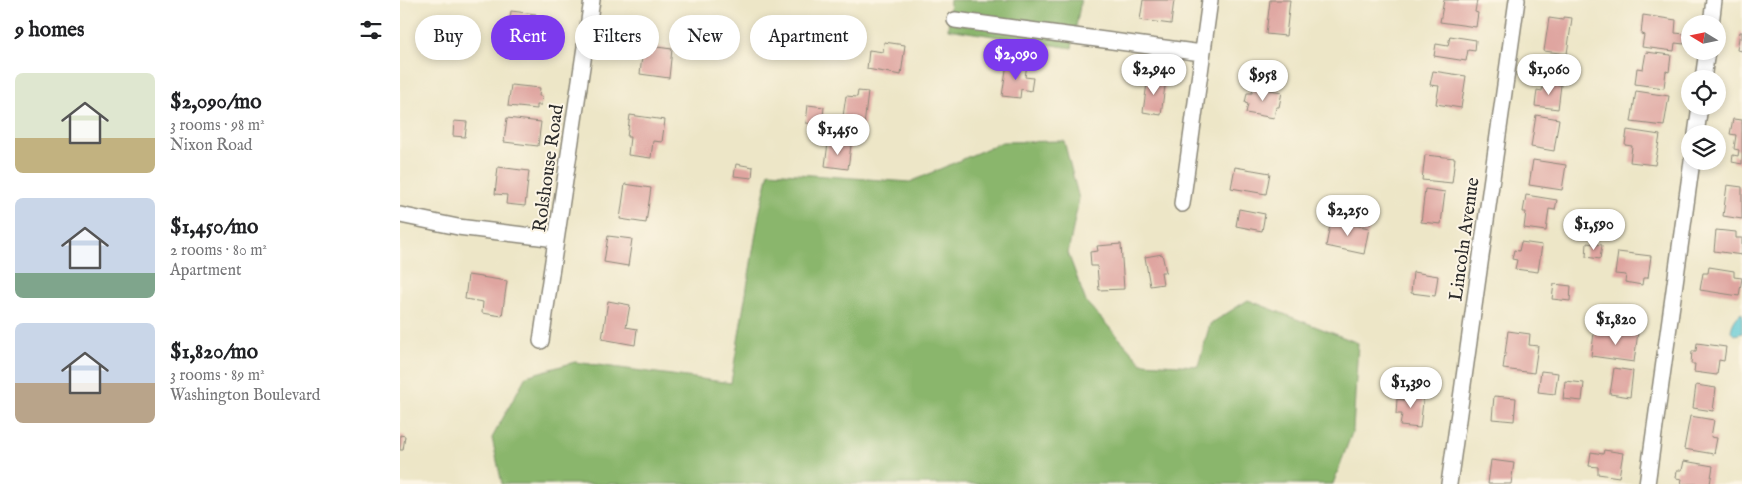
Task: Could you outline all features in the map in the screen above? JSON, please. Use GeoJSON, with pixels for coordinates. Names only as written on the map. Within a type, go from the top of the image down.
{"type":"FeatureCollection","features":[{"type":"Feature","properties":{"kind":"street","name":"Rolshouse Road"},"geometry":{"type":"LineString","coordinates":[[541,341],[592,0]]}},
{"type":"Feature","properties":{"kind":"street"},"geometry":{"type":"LineString","coordinates":[[1182,204],[1210,0]]}},
{"type":"Feature","properties":{"kind":"street","name":"Lincoln Avenue"},"geometry":{"type":"LineString","coordinates":[[1449,484],[1517,0]]}},
{"type":"Feature","properties":{"kind":"street"},"geometry":{"type":"LineString","coordinates":[[1712,15],[1714,0]]}},
{"type":"Feature","properties":{"kind":"street"},"geometry":{"type":"LineString","coordinates":[[955,20],[1202,53]]}},
{"type":"Feature","properties":{"kind":"street"},"geometry":{"type":"LineString","coordinates":[[1647,484],[1691,170]]}},
{"type":"Feature","properties":{"kind":"street"},"geometry":{"type":"LineString","coordinates":[[400,215],[467,228],[556,240]]}},
{"type":"Feature","properties":{"kind":"green space"},"geometry":{"type":"Polygon","coordinates":[[[950,0],[1081,0],[1072,48],[948,29],[950,0]]]}},
{"type":"Feature","properties":{"kind":"green space"},"geometry":{"type":"Polygon","coordinates":[[[1064,141],[1079,199],[1068,253],[1086,302],[1142,363],[1198,366],[1210,324],[1248,300],[1358,343],[1353,430],[1333,484],[502,484],[492,438],[526,376],[575,362],[731,383],[759,215],[769,172],[910,182],[1002,142],[1064,141]]]}},
{"type":"Feature","properties":{"kind":"water"},"geometry":{"type":"Polygon","coordinates":[[[1742,313],[1742,333],[1735,335],[1731,331],[1732,326],[1736,318],[1742,313]]]}},
{"type":"Feature","properties":{"kind":"building"},"geometry":{"type":"Polygon","coordinates":[[[1143,0],[1174,0],[1171,24],[1140,20],[1143,0]]]}},
{"type":"Feature","properties":{"kind":"building"},"geometry":{"type":"Polygon","coordinates":[[[1270,0],[1290,0],[1286,36],[1266,34],[1270,0]]]}},
{"type":"Feature","properties":{"kind":"building"},"geometry":{"type":"Polygon","coordinates":[[[1444,0],[1477,0],[1475,12],[1478,13],[1476,27],[1440,22],[1444,0]]]}},
{"type":"Feature","properties":{"kind":"building"},"geometry":{"type":"Polygon","coordinates":[[[511,11],[536,14],[536,15],[510,15],[511,11]]]}},
{"type":"Feature","properties":{"kind":"building"},"geometry":{"type":"Polygon","coordinates":[[[1643,15],[1676,20],[1675,33],[1681,34],[1681,44],[1675,43],[1674,51],[1642,47],[1644,35],[1641,34],[1643,15]]]}},
{"type":"Feature","properties":{"kind":"building"},"geometry":{"type":"Polygon","coordinates":[[[1563,17],[1572,18],[1567,54],[1544,51],[1549,18],[1563,20],[1563,17]]]}},
{"type":"Feature","properties":{"kind":"building"},"geometry":{"type":"Polygon","coordinates":[[[1740,32],[1742,32],[1742,51],[1737,50],[1740,32]]]}},
{"type":"Feature","properties":{"kind":"building"},"geometry":{"type":"Polygon","coordinates":[[[1450,36],[1476,40],[1475,51],[1468,50],[1466,61],[1434,56],[1436,44],[1448,46],[1450,36]]]}},
{"type":"Feature","properties":{"kind":"building"},"geometry":{"type":"Polygon","coordinates":[[[884,42],[905,45],[901,75],[867,69],[869,50],[883,52],[884,42]]]}},
{"type":"Feature","properties":{"kind":"building"},"geometry":{"type":"Polygon","coordinates":[[[659,47],[669,49],[669,60],[671,60],[669,78],[640,74],[642,60],[659,60],[659,47]]]}},
{"type":"Feature","properties":{"kind":"building"},"geometry":{"type":"Polygon","coordinates":[[[1646,52],[1671,55],[1669,72],[1666,71],[1664,88],[1635,84],[1637,68],[1643,69],[1646,52]]]}},
{"type":"Feature","properties":{"kind":"building"},"geometry":{"type":"Polygon","coordinates":[[[1007,63],[1027,65],[1025,77],[1033,78],[1031,91],[1021,89],[1020,98],[1002,96],[1007,63]]]}},
{"type":"Feature","properties":{"kind":"building"},"geometry":{"type":"Polygon","coordinates":[[[1433,71],[1466,76],[1461,108],[1436,104],[1439,86],[1430,85],[1433,71]]]}},
{"type":"Feature","properties":{"kind":"building"},"geometry":{"type":"Polygon","coordinates":[[[1148,76],[1166,79],[1161,115],[1143,112],[1148,76]]]}},
{"type":"Feature","properties":{"kind":"building"},"geometry":{"type":"Polygon","coordinates":[[[1543,83],[1561,85],[1558,109],[1535,106],[1537,90],[1542,91],[1543,83]]]}},
{"type":"Feature","properties":{"kind":"building"},"geometry":{"type":"Polygon","coordinates":[[[511,85],[540,88],[539,96],[542,96],[541,105],[537,105],[537,109],[508,106],[511,85]]]}},
{"type":"Feature","properties":{"kind":"building"},"geometry":{"type":"Polygon","coordinates":[[[1253,87],[1282,92],[1279,107],[1276,107],[1274,118],[1246,113],[1248,104],[1245,103],[1247,93],[1252,93],[1253,87]]]}},
{"type":"Feature","properties":{"kind":"building"},"geometry":{"type":"Polygon","coordinates":[[[858,91],[868,92],[864,126],[842,123],[846,96],[857,97],[858,91]]]}},
{"type":"Feature","properties":{"kind":"building"},"geometry":{"type":"Polygon","coordinates":[[[1636,91],[1669,96],[1664,126],[1631,122],[1636,91]]]}},
{"type":"Feature","properties":{"kind":"building"},"geometry":{"type":"Polygon","coordinates":[[[808,105],[824,107],[822,125],[806,123],[808,105]]]}},
{"type":"Feature","properties":{"kind":"building"},"geometry":{"type":"Polygon","coordinates":[[[630,115],[665,120],[662,142],[653,141],[651,158],[628,155],[630,137],[627,137],[630,115]]]}},
{"type":"Feature","properties":{"kind":"building"},"geometry":{"type":"Polygon","coordinates":[[[1536,115],[1559,119],[1554,151],[1531,147],[1536,115]]]}},
{"type":"Feature","properties":{"kind":"building"},"geometry":{"type":"Polygon","coordinates":[[[507,118],[541,122],[538,146],[504,142],[507,118]]]}},
{"type":"Feature","properties":{"kind":"building"},"geometry":{"type":"Polygon","coordinates":[[[1733,119],[1742,120],[1742,164],[1732,162],[1733,155],[1738,156],[1739,150],[1734,149],[1736,135],[1730,134],[1733,119]]]}},
{"type":"Feature","properties":{"kind":"building"},"geometry":{"type":"Polygon","coordinates":[[[454,121],[467,122],[465,137],[453,136],[454,121]]]}},
{"type":"Feature","properties":{"kind":"building"},"geometry":{"type":"Polygon","coordinates":[[[1627,130],[1660,135],[1655,165],[1630,162],[1632,146],[1625,145],[1627,130]]]}},
{"type":"Feature","properties":{"kind":"building"},"geometry":{"type":"Polygon","coordinates":[[[828,143],[851,145],[848,169],[825,166],[828,143]]]}},
{"type":"Feature","properties":{"kind":"building"},"geometry":{"type":"Polygon","coordinates":[[[1425,155],[1455,158],[1452,183],[1422,180],[1425,155]]]}},
{"type":"Feature","properties":{"kind":"building"},"geometry":{"type":"Polygon","coordinates":[[[1533,160],[1566,165],[1562,190],[1529,185],[1533,160]]]}},
{"type":"Feature","properties":{"kind":"building"},"geometry":{"type":"Polygon","coordinates":[[[736,164],[753,167],[752,178],[734,176],[736,164]]]}},
{"type":"Feature","properties":{"kind":"building"},"geometry":{"type":"Polygon","coordinates":[[[498,167],[529,171],[525,206],[506,204],[507,195],[495,194],[498,167]]]}},
{"type":"Feature","properties":{"kind":"building"},"geometry":{"type":"Polygon","coordinates":[[[1235,167],[1270,173],[1266,194],[1231,188],[1235,167]]]}},
{"type":"Feature","properties":{"kind":"building"},"geometry":{"type":"Polygon","coordinates":[[[625,184],[651,188],[646,223],[620,219],[625,184]]]}},
{"type":"Feature","properties":{"kind":"building"},"geometry":{"type":"Polygon","coordinates":[[[1727,185],[1742,187],[1742,219],[1723,216],[1727,185]]]}},
{"type":"Feature","properties":{"kind":"building"},"geometry":{"type":"Polygon","coordinates":[[[1425,189],[1445,192],[1441,224],[1421,222],[1425,189]]]}},
{"type":"Feature","properties":{"kind":"building"},"geometry":{"type":"Polygon","coordinates":[[[1526,195],[1557,200],[1555,210],[1549,209],[1546,231],[1524,228],[1526,212],[1523,212],[1526,195]]]}},
{"type":"Feature","properties":{"kind":"building"},"geometry":{"type":"Polygon","coordinates":[[[1239,209],[1265,214],[1262,231],[1236,226],[1239,209]]]}},
{"type":"Feature","properties":{"kind":"building"},"geometry":{"type":"Polygon","coordinates":[[[1331,220],[1369,228],[1364,254],[1326,246],[1331,220]]]}},
{"type":"Feature","properties":{"kind":"building"},"geometry":{"type":"Polygon","coordinates":[[[1716,230],[1736,232],[1736,238],[1742,238],[1742,255],[1714,251],[1716,230]]]}},
{"type":"Feature","properties":{"kind":"building"},"geometry":{"type":"Polygon","coordinates":[[[608,236],[632,239],[628,266],[604,262],[608,236]]]}},
{"type":"Feature","properties":{"kind":"building"},"geometry":{"type":"Polygon","coordinates":[[[1521,242],[1542,245],[1538,272],[1515,269],[1517,260],[1512,259],[1514,250],[1519,251],[1521,242]]]}},
{"type":"Feature","properties":{"kind":"building"},"geometry":{"type":"Polygon","coordinates":[[[1587,243],[1602,245],[1600,259],[1586,257],[1587,243]]]}},
{"type":"Feature","properties":{"kind":"building"},"geometry":{"type":"Polygon","coordinates":[[[1121,244],[1124,289],[1099,290],[1097,266],[1091,266],[1090,252],[1098,251],[1097,246],[1121,244]]]}},
{"type":"Feature","properties":{"kind":"building"},"geometry":{"type":"Polygon","coordinates":[[[1618,252],[1651,256],[1648,278],[1643,278],[1642,285],[1625,282],[1626,275],[1615,274],[1618,252]]]}},
{"type":"Feature","properties":{"kind":"building"},"geometry":{"type":"Polygon","coordinates":[[[1162,254],[1166,272],[1161,272],[1163,284],[1150,286],[1145,257],[1162,254]]]}},
{"type":"Feature","properties":{"kind":"building"},"geometry":{"type":"Polygon","coordinates":[[[1709,267],[1734,271],[1734,277],[1742,278],[1739,296],[1700,290],[1703,273],[1708,273],[1709,267]]]}},
{"type":"Feature","properties":{"kind":"building"},"geometry":{"type":"Polygon","coordinates":[[[1413,272],[1438,276],[1435,296],[1411,293],[1413,272]]]}},
{"type":"Feature","properties":{"kind":"building"},"geometry":{"type":"Polygon","coordinates":[[[468,275],[507,281],[502,316],[482,313],[483,302],[465,299],[468,275]]]}},
{"type":"Feature","properties":{"kind":"building"},"geometry":{"type":"Polygon","coordinates":[[[1554,284],[1571,286],[1570,301],[1552,299],[1554,284]]]}},
{"type":"Feature","properties":{"kind":"building"},"geometry":{"type":"Polygon","coordinates":[[[608,301],[630,305],[626,327],[637,329],[635,345],[602,339],[608,301]]]}},
{"type":"Feature","properties":{"kind":"building"},"geometry":{"type":"Polygon","coordinates":[[[1619,330],[1638,332],[1634,362],[1591,356],[1594,333],[1618,336],[1619,330]]]}},
{"type":"Feature","properties":{"kind":"building"},"geometry":{"type":"Polygon","coordinates":[[[1508,331],[1530,334],[1529,345],[1538,346],[1534,373],[1503,369],[1508,331]]]}},
{"type":"Feature","properties":{"kind":"building"},"geometry":{"type":"Polygon","coordinates":[[[1697,343],[1726,347],[1724,361],[1719,360],[1717,375],[1694,372],[1695,364],[1691,364],[1692,351],[1696,351],[1697,343]]]}},
{"type":"Feature","properties":{"kind":"building"},"geometry":{"type":"Polygon","coordinates":[[[1614,368],[1633,371],[1630,397],[1610,394],[1614,368]]]}},
{"type":"Feature","properties":{"kind":"building"},"geometry":{"type":"Polygon","coordinates":[[[1541,371],[1558,373],[1555,394],[1538,392],[1541,371]]]}},
{"type":"Feature","properties":{"kind":"building"},"geometry":{"type":"Polygon","coordinates":[[[1565,381],[1584,383],[1582,401],[1563,399],[1565,381]]]}},
{"type":"Feature","properties":{"kind":"building"},"geometry":{"type":"Polygon","coordinates":[[[1696,385],[1716,388],[1713,411],[1693,408],[1696,385]]]}},
{"type":"Feature","properties":{"kind":"building"},"geometry":{"type":"Polygon","coordinates":[[[1405,391],[1424,393],[1420,428],[1400,426],[1402,414],[1396,414],[1397,399],[1404,400],[1405,391]]]}},
{"type":"Feature","properties":{"kind":"building"},"geometry":{"type":"Polygon","coordinates":[[[1494,396],[1516,398],[1514,421],[1492,419],[1494,396]]]}},
{"type":"Feature","properties":{"kind":"building"},"geometry":{"type":"Polygon","coordinates":[[[1690,416],[1714,420],[1711,437],[1717,438],[1714,454],[1684,449],[1690,416]]]}},
{"type":"Feature","properties":{"kind":"building"},"geometry":{"type":"Polygon","coordinates":[[[400,435],[405,436],[403,450],[400,450],[400,435]]]}},
{"type":"Feature","properties":{"kind":"building"},"geometry":{"type":"Polygon","coordinates":[[[1604,450],[1623,453],[1619,477],[1598,474],[1598,467],[1589,466],[1591,452],[1603,454],[1604,450]]]}},
{"type":"Feature","properties":{"kind":"building"},"geometry":{"type":"Polygon","coordinates":[[[1491,460],[1514,463],[1511,484],[1488,484],[1491,460]]]}},
{"type":"Feature","properties":{"kind":"building"},"geometry":{"type":"Polygon","coordinates":[[[1684,461],[1713,466],[1710,484],[1681,484],[1682,479],[1676,478],[1677,470],[1682,470],[1684,461]]]}}]}
